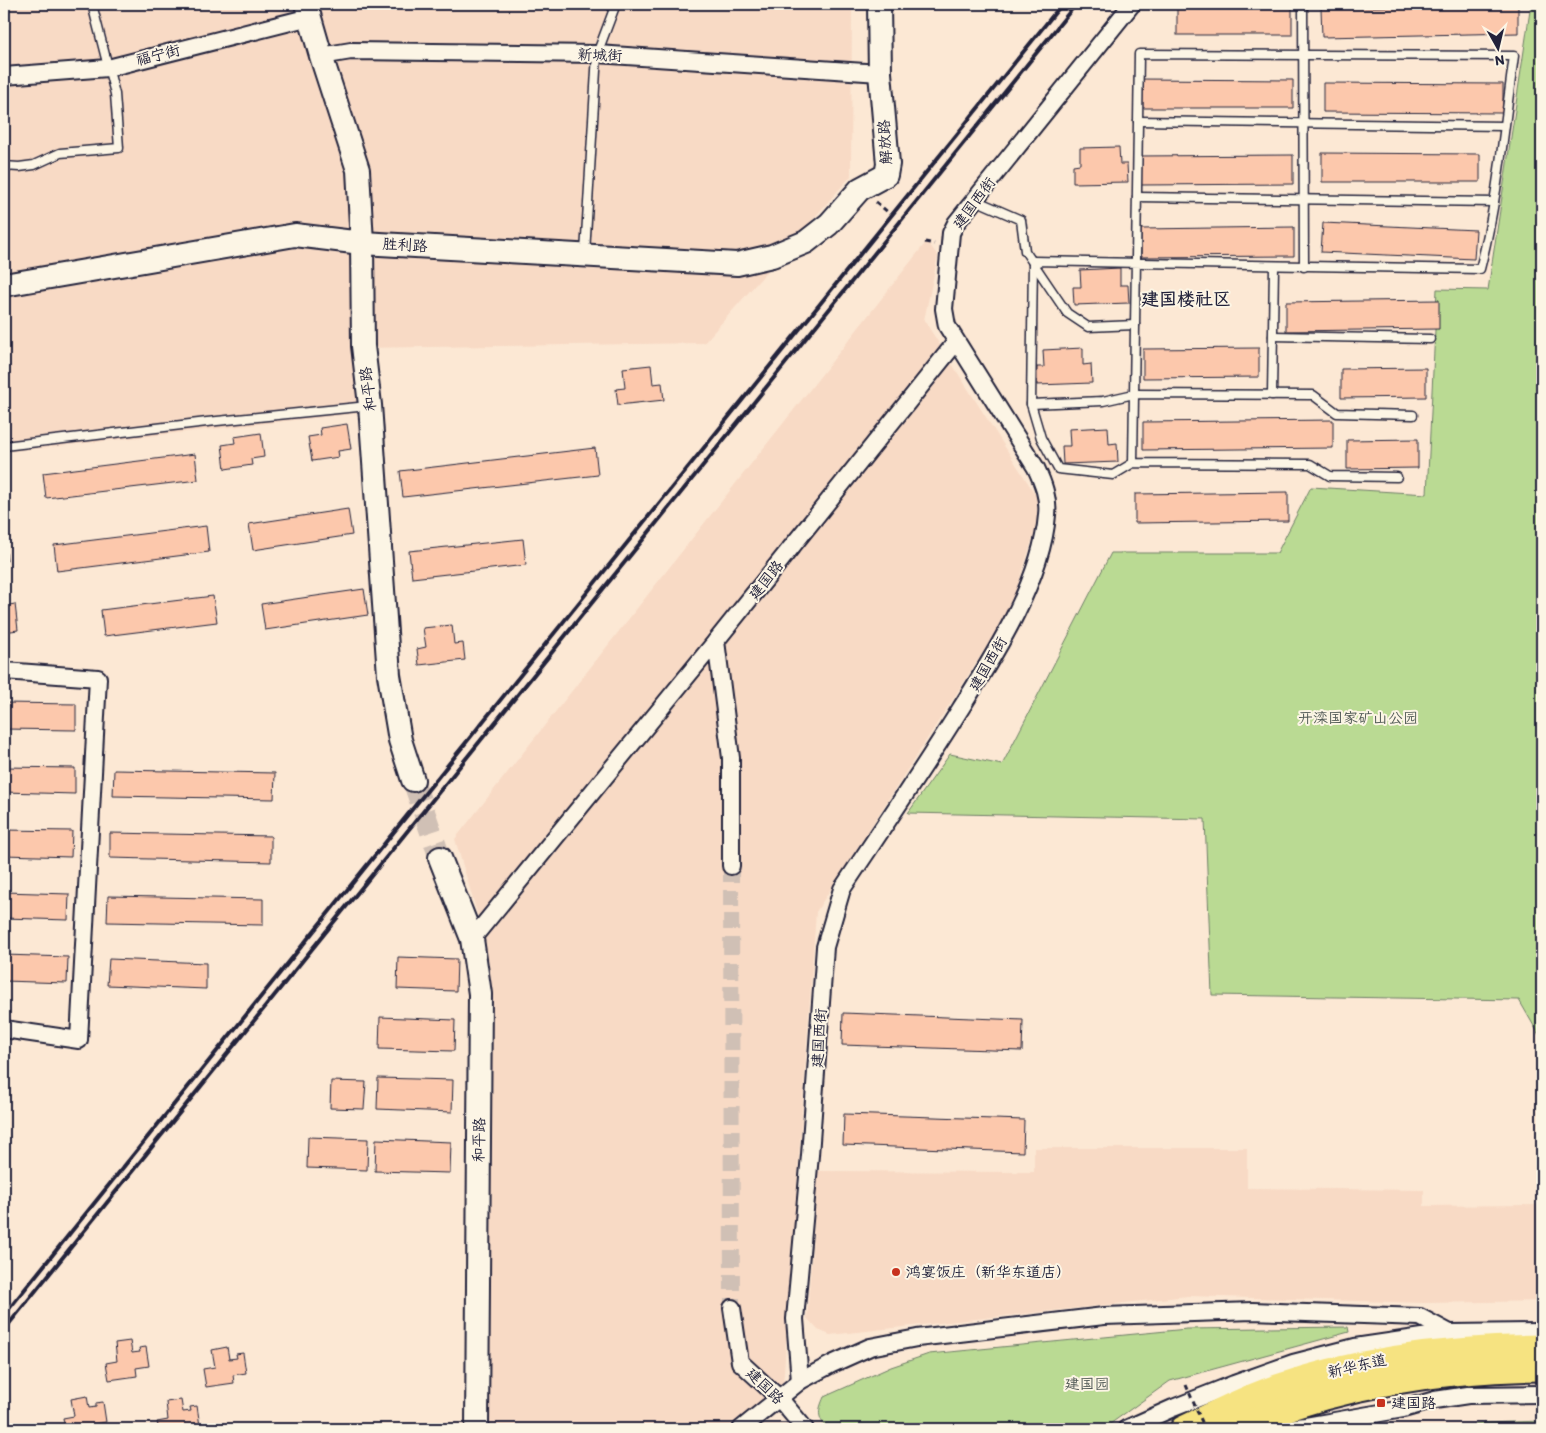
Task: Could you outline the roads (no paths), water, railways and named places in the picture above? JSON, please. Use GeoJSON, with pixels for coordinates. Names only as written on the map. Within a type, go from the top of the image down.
{"type":"FeatureCollection","features":[{"type":"Feature","properties":{"kind":"main road","name":"新华东道"},"geometry":{"type":"LineString","coordinates":[[1183,1429],[1276,1387],[1333,1371],[1404,1356],[1459,1341],[1542,1347]]}},
{"type":"Feature","properties":{"kind":"main road","name":"新华东道"},"geometry":{"type":"LineString","coordinates":[[1232,1429],[1302,1403],[1344,1391],[1420,1376],[1468,1371],[1542,1368]]}},
{"type":"Feature","properties":{"kind":"street","name":"解放路"},"geometry":{"type":"LineString","coordinates":[[806,242],[829,224],[860,189],[886,176],[888,164],[880,73],[879,4]]}},
{"type":"Feature","properties":{"kind":"street","name":"建国西街"},"geometry":{"type":"LineString","coordinates":[[800,1381],[795,1320],[810,1155],[825,947],[833,918],[842,889],[995,654],[1022,600],[1036,564],[1048,515],[1046,494],[1036,468],[947,326],[944,309],[948,247],[951,233],[956,223],[1132,4]]}},
{"type":"Feature","properties":{"kind":"street","name":"福宁街"},"geometry":{"type":"LineString","coordinates":[[4,76],[108,68],[308,10]]}},
{"type":"Feature","properties":{"kind":"street","name":"和平路"},"geometry":{"type":"LineString","coordinates":[[308,10],[358,170],[362,242],[362,346],[370,405],[389,675],[400,740],[413,780]]}},
{"type":"Feature","properties":{"kind":"street","name":"新城街"},"geometry":{"type":"LineString","coordinates":[[321,56],[351,51],[598,54],[880,73]]}},
{"type":"Feature","properties":{"kind":"street","name":"胜利路"},"geometry":{"type":"LineString","coordinates":[[4,285],[295,235],[362,242],[737,264],[772,256],[806,242]]}},
{"type":"Feature","properties":{"kind":"street","name":"建国路"},"geometry":{"type":"LineString","coordinates":[[472,938],[716,641],[956,342]]}},
{"type":"Feature","properties":{"kind":"street"},"geometry":{"type":"LineString","coordinates":[[716,641],[731,758],[730,866]]}},
{"type":"Feature","properties":{"kind":"street"},"geometry":{"type":"LineString","coordinates":[[4,671],[98,678],[79,1040],[4,1029]]}},
{"type":"Feature","properties":{"kind":"street","name":"和平路"},"geometry":{"type":"LineString","coordinates":[[440,858],[472,938],[480,994],[477,1429]]}},
{"type":"Feature","properties":{"kind":"street","name":"建国路"},"geometry":{"type":"LineString","coordinates":[[732,1308],[740,1362],[779,1398],[805,1429]]}},
{"type":"Feature","properties":{"kind":"street"},"geometry":{"type":"LineString","coordinates":[[741,1429],[800,1381],[832,1364],[870,1347],[917,1338],[1104,1316],[1253,1311],[1420,1317],[1459,1341]]}},
{"type":"Feature","properties":{"kind":"street"},"geometry":{"type":"LineString","coordinates":[[1126,1429],[1182,1404],[1294,1363],[1355,1348],[1459,1341],[1542,1332]]}},
{"type":"Feature","properties":{"kind":"street"},"geometry":{"type":"LineString","coordinates":[[1279,1429],[1403,1409],[1435,1400],[1468,1395],[1542,1394]]}},
{"type":"Feature","properties":{"kind":"lane"},"geometry":{"type":"LineString","coordinates":[[4,166],[34,165],[60,153],[119,148],[116,94],[92,4]]}},
{"type":"Feature","properties":{"kind":"lane"},"geometry":{"type":"LineString","coordinates":[[584,255],[598,54],[614,9],[614,4]]}},
{"type":"Feature","properties":{"kind":"lane"},"geometry":{"type":"LineString","coordinates":[[1303,4],[1304,267]]}},
{"type":"Feature","properties":{"kind":"lane"},"geometry":{"type":"LineString","coordinates":[[1033,261],[1136,263],[1274,266],[1304,267],[1480,269],[1494,202],[1514,56],[1139,54],[1137,197],[1136,263],[1135,325],[1133,463]]}},
{"type":"Feature","properties":{"kind":"lane"},"geometry":{"type":"LineString","coordinates":[[1138,121],[1504,126]]}},
{"type":"Feature","properties":{"kind":"lane"},"geometry":{"type":"LineString","coordinates":[[1137,197],[1494,202]]}},
{"type":"Feature","properties":{"kind":"lane"},"geometry":{"type":"LineString","coordinates":[[975,200],[1021,220],[1025,251],[1067,313],[1088,327],[1135,325]]}},
{"type":"Feature","properties":{"kind":"lane"},"geometry":{"type":"LineString","coordinates":[[1033,261],[1031,404],[1040,438],[1058,470],[1112,475],[1133,463],[1310,464],[1330,476],[1397,477]]}},
{"type":"Feature","properties":{"kind":"lane"},"geometry":{"type":"LineString","coordinates":[[1272,395],[1274,266]]}},
{"type":"Feature","properties":{"kind":"lane"},"geometry":{"type":"LineString","coordinates":[[1273,336],[1430,339]]}},
{"type":"Feature","properties":{"kind":"lane"},"geometry":{"type":"LineString","coordinates":[[1031,404],[1103,402],[1134,394],[1313,396],[1337,413],[1413,415]]}},
{"type":"Feature","properties":{"kind":"lane"},"geometry":{"type":"LineString","coordinates":[[4,446],[370,405]]}},
{"type":"Feature","properties":{"kind":"tunnel"},"geometry":{"type":"LineString","coordinates":[[413,780],[440,858]]}},
{"type":"Feature","properties":{"kind":"tunnel"},"geometry":{"type":"LineString","coordinates":[[731,866],[732,1308]]}},
{"type":"Feature","properties":{"kind":"railway"},"geometry":{"type":"LineString","coordinates":[[4,1315],[1062,4]]}},
{"type":"Feature","properties":{"kind":"railway"},"geometry":{"type":"LineString","coordinates":[[4,1330],[1076,4]]}},
{"type":"Feature","properties":{"kind":"place","name":"鸿宴饭庄（新华东道店）"},"geometry":{"type":"Point","coordinates":[896,1272]}},
{"type":"Feature","properties":{"kind":"place","name":"建国路"},"geometry":{"type":"Point","coordinates":[1381,1403]}},
{"type":"Feature","properties":{"kind":"district","name":"建国楼社区"},"geometry":{"type":"Point","coordinates":[1186,299]}},
{"type":"Feature","properties":{"kind":"park label","name":"开滦国家矿山公园"},"geometry":{"type":"Point","coordinates":[1358,718]}},
{"type":"Feature","properties":{"kind":"park label","name":"建国园"},"geometry":{"type":"Point","coordinates":[1087,1384]}}]}
